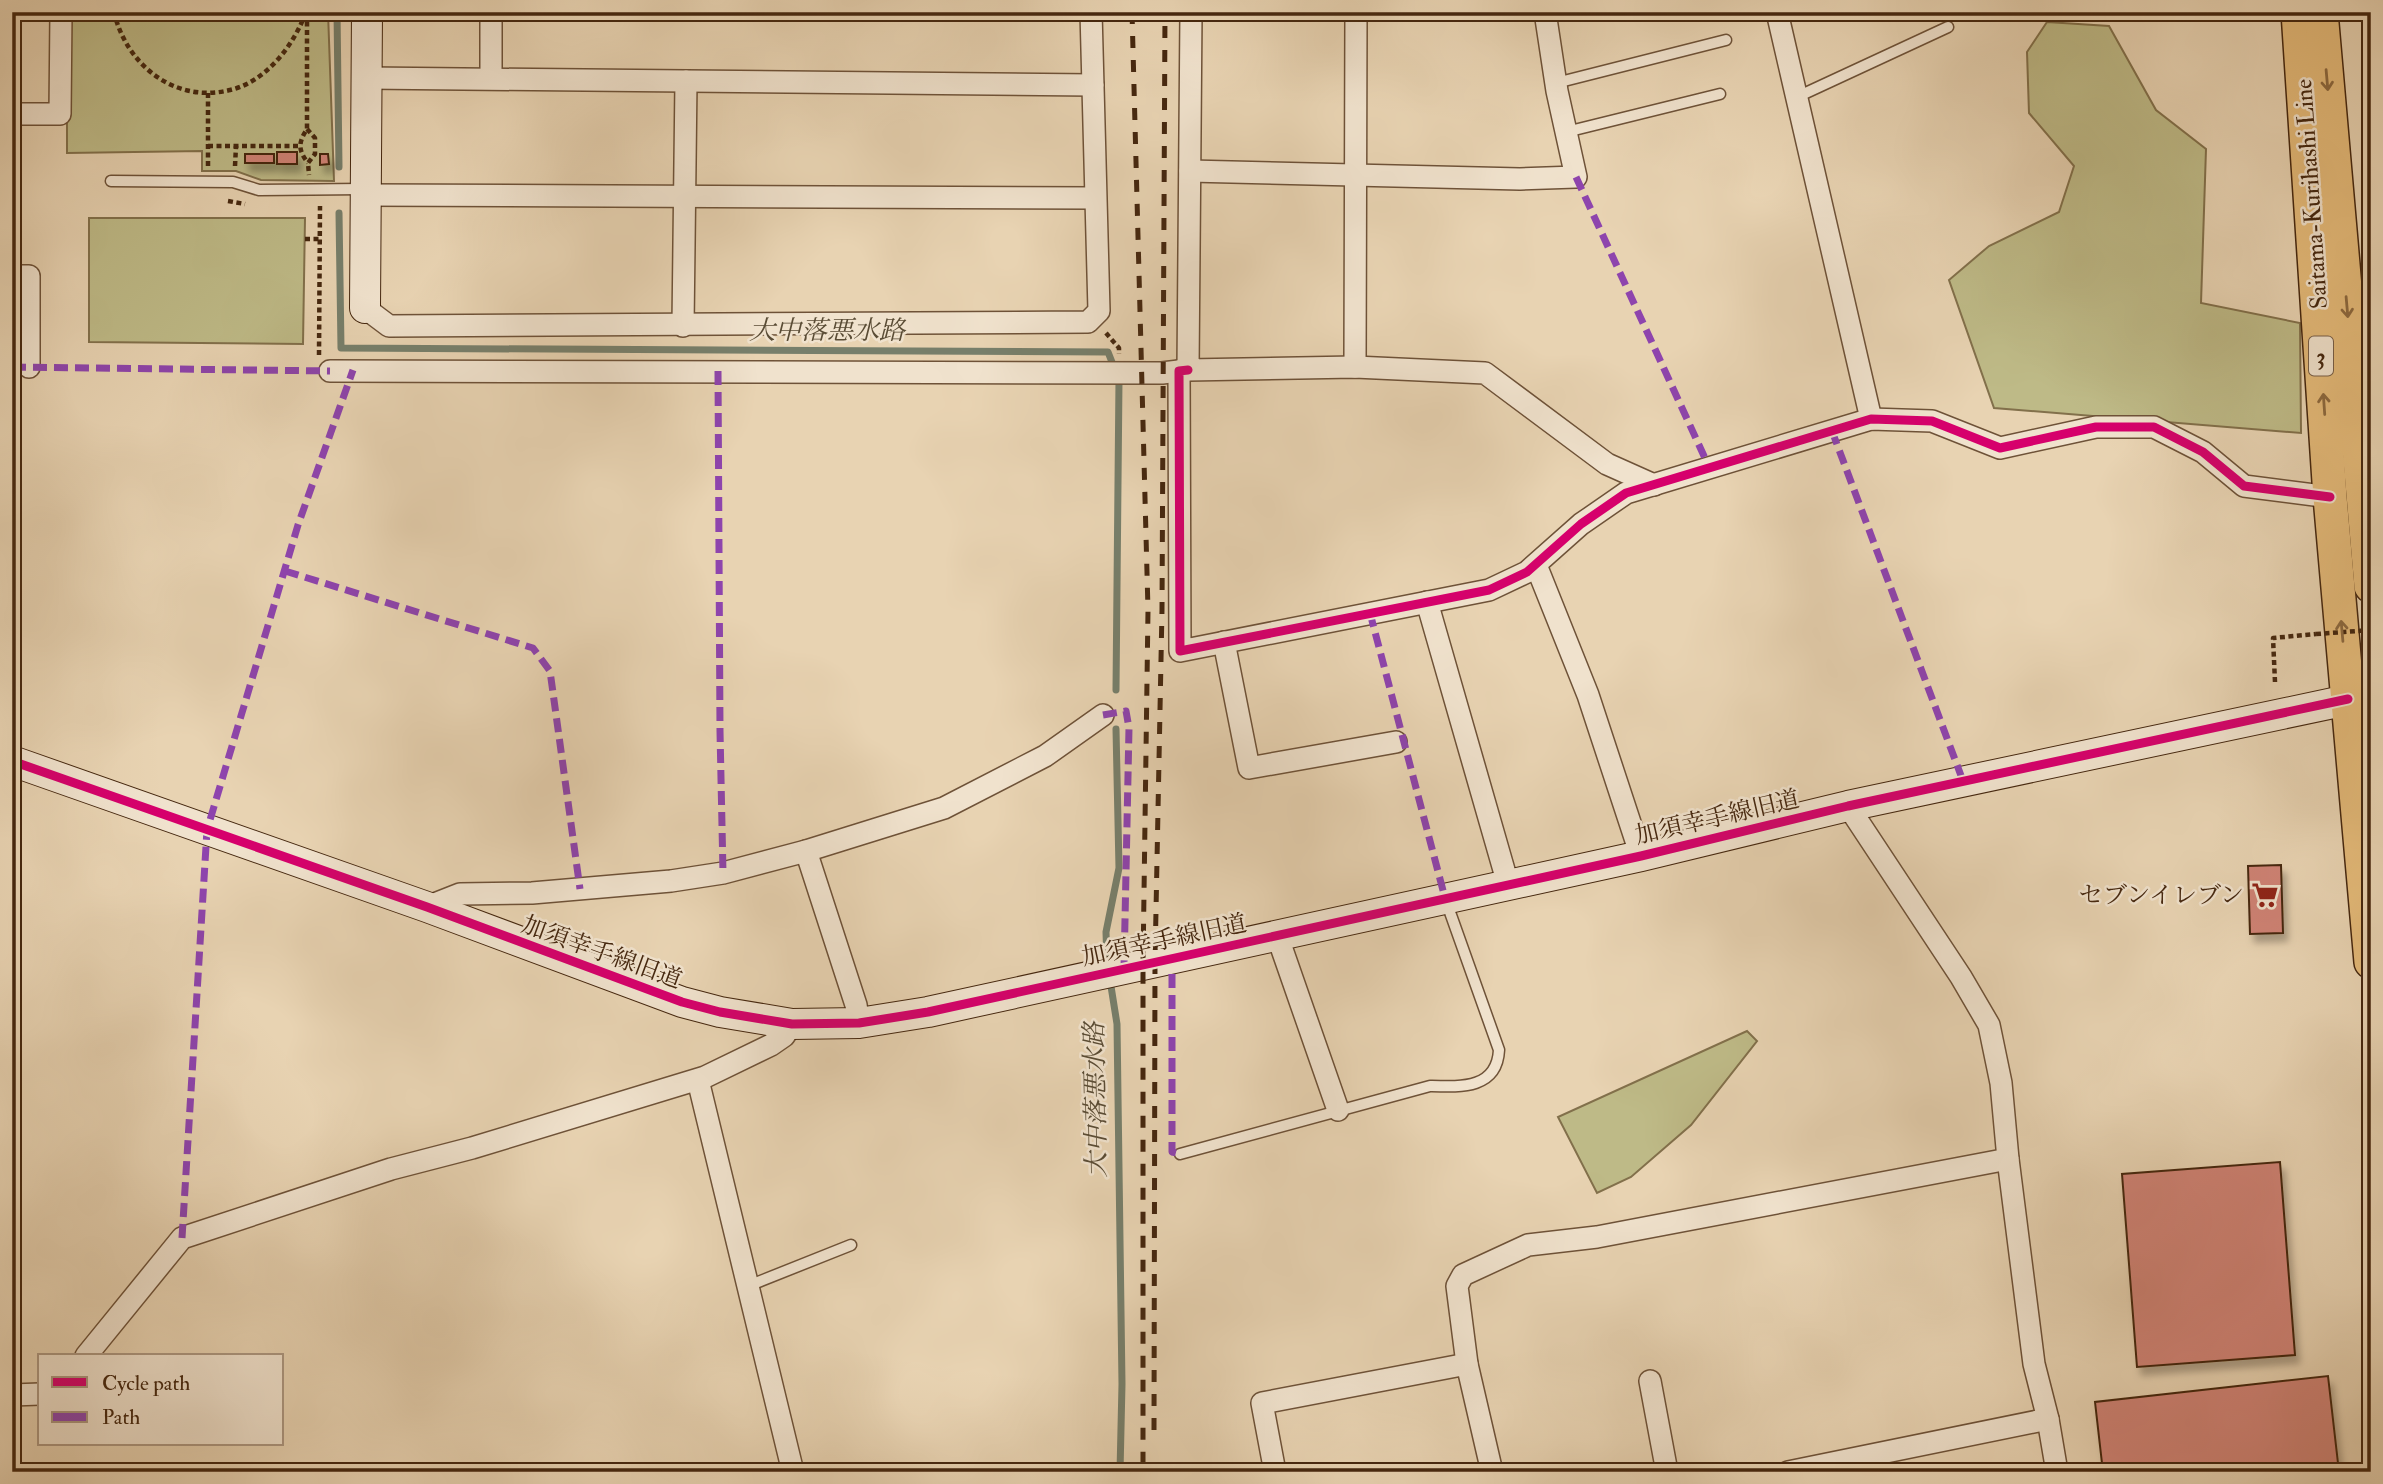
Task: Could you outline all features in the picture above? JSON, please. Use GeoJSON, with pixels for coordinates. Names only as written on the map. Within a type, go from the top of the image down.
{"type":"FeatureCollection","features":[{"type":"Feature","properties":{"kind":"main road","name":"Saitama-Kurihashi Line"},"geometry":{"type":"LineString","coordinates":[[2298,12],[2330,497],[2359,697],[2371,962]]}},
{"type":"Feature","properties":{"kind":"main road","name":"Saitama-Kurihashi Line"},"geometry":{"type":"LineString","coordinates":[[2321,12],[2371,586]]}},
{"type":"Feature","properties":{"kind":"street"},"geometry":{"type":"LineString","coordinates":[[12,114],[60,114],[61,12]]}},
{"type":"Feature","properties":{"kind":"street"},"geometry":{"type":"LineString","coordinates":[[366,12],[365,308],[389,326],[1088,322],[1099,312],[1091,12]]}},
{"type":"Feature","properties":{"kind":"street"},"geometry":{"type":"LineString","coordinates":[[491,12],[491,78]]}},
{"type":"Feature","properties":{"kind":"street"},"geometry":{"type":"LineString","coordinates":[[1191,12],[1180,651],[1489,590],[1527,572],[1581,524],[1626,493],[1871,419],[1932,421],[2000,448],[2096,427],[2154,427],[2203,452],[2244,486],[2330,497]]}},
{"type":"Feature","properties":{"kind":"street"},"geometry":{"type":"LineString","coordinates":[[1355,367],[1356,12]]}},
{"type":"Feature","properties":{"kind":"street"},"geometry":{"type":"LineString","coordinates":[[1190,171],[1520,179],[1576,177],[1556,83],[1545,12]]}},
{"type":"Feature","properties":{"kind":"street"},"geometry":{"type":"LineString","coordinates":[[1777,12],[1871,419]]}},
{"type":"Feature","properties":{"kind":"street"},"geometry":{"type":"LineString","coordinates":[[367,78],[1093,85]]}},
{"type":"Feature","properties":{"kind":"street"},"geometry":{"type":"LineString","coordinates":[[683,326],[686,82]]}},
{"type":"Feature","properties":{"kind":"street"},"geometry":{"type":"LineString","coordinates":[[365,192],[685,198],[1095,198]]}},
{"type":"Feature","properties":{"kind":"street"},"geometry":{"type":"LineString","coordinates":[[12,276],[29,276],[29,367]]}},
{"type":"Feature","properties":{"kind":"street"},"geometry":{"type":"LineString","coordinates":[[325,364],[1162,373],[1355,367],[1485,373],[1607,464],[1654,485]]}},
{"type":"Feature","properties":{"kind":"street"},"geometry":{"type":"LineString","coordinates":[[1536,565],[1588,695],[1641,856]]}},
{"type":"Feature","properties":{"kind":"street"},"geometry":{"type":"LineString","coordinates":[[1427,602],[1508,884]]}},
{"type":"Feature","properties":{"kind":"street"},"geometry":{"type":"LineString","coordinates":[[1224,642],[1249,768],[1396,742]]}},
{"type":"Feature","properties":{"kind":"street","name":"加須幸手線旧道"},"geometry":{"type":"LineString","coordinates":[[12,761],[427,907],[682,1002],[733,1015],[792,1024],[859,1023],[928,1012],[1641,856],[1848,806],[2359,697]]}},
{"type":"Feature","properties":{"kind":"street"},"geometry":{"type":"LineString","coordinates":[[427,907],[460,894],[532,892],[671,881],[723,873],[806,851],[944,808],[1045,756],[1103,715]]}},
{"type":"Feature","properties":{"kind":"street"},"geometry":{"type":"LineString","coordinates":[[1848,806],[1989,1024],[2001,1083],[2034,1364],[2048,1419],[2057,1472]]}},
{"type":"Feature","properties":{"kind":"street"},"geometry":{"type":"LineString","coordinates":[[806,851],[856,1005],[859,1023]]}},
{"type":"Feature","properties":{"kind":"street"},"geometry":{"type":"LineString","coordinates":[[1277,935],[1338,1110]]}},
{"type":"Feature","properties":{"kind":"street"},"geometry":{"type":"LineString","coordinates":[[88,1354],[183,1238],[391,1169],[460,1152],[698,1080],[771,1045],[784,1036],[792,1024]]}},
{"type":"Feature","properties":{"kind":"street"},"geometry":{"type":"LineString","coordinates":[[698,1080],[793,1472]]}},
{"type":"Feature","properties":{"kind":"street"},"geometry":{"type":"LineString","coordinates":[[1492,1472],[1467,1364],[1457,1286],[1464,1275],[1528,1245],[1597,1237],[2008,1159]]}},
{"type":"Feature","properties":{"kind":"street"},"geometry":{"type":"LineString","coordinates":[[1275,1472],[1262,1403],[1467,1364]]}},
{"type":"Feature","properties":{"kind":"street"},"geometry":{"type":"LineString","coordinates":[[1650,1381],[1667,1472]]}},
{"type":"Feature","properties":{"kind":"street"},"geometry":{"type":"LineString","coordinates":[[12,1395],[38,1394]]}},
{"type":"Feature","properties":{"kind":"street"},"geometry":{"type":"LineString","coordinates":[[1788,1472],[2048,1419]]}},
{"type":"Feature","properties":{"kind":"lane"},"geometry":{"type":"LineString","coordinates":[[1797,97],[1948,27]]}},
{"type":"Feature","properties":{"kind":"lane"},"geometry":{"type":"LineString","coordinates":[[1556,83],[1726,40]]}},
{"type":"Feature","properties":{"kind":"lane"},"geometry":{"type":"LineString","coordinates":[[1566,132],[1720,94]]}},
{"type":"Feature","properties":{"kind":"lane"},"geometry":{"type":"LineString","coordinates":[[111,181],[233,181],[259,190],[365,192]]}},
{"type":"Feature","properties":{"kind":"lane"},"geometry":{"type":"LineString","coordinates":[[1180,1154],[1430,1086],[1452,1087],[1484,1081],[1494,1072],[1499,1050],[1445,898]]}},
{"type":"Feature","properties":{"kind":"lane"},"geometry":{"type":"LineString","coordinates":[[748,1286],[851,1245]]}},
{"type":"Feature","properties":{"kind":"path"},"geometry":{"type":"LineString","coordinates":[[114,12],[124,42],[146,70],[176,87],[208,93],[230,90],[250,82],[267,69],[292,43],[307,12]]}},
{"type":"Feature","properties":{"kind":"path"},"geometry":{"type":"LineString","coordinates":[[307,12],[307,130],[300,140],[300,153],[308,163]]}},
{"type":"Feature","properties":{"kind":"path"},"geometry":{"type":"LineString","coordinates":[[208,93],[208,181]]}},
{"type":"Feature","properties":{"kind":"path"},"geometry":{"type":"LineString","coordinates":[[307,130],[315,138],[316,153],[308,163],[308,175],[318,174]]}},
{"type":"Feature","properties":{"kind":"path"},"geometry":{"type":"LineString","coordinates":[[208,146],[300,146]]}},
{"type":"Feature","properties":{"kind":"path"},"geometry":{"type":"LineString","coordinates":[[235,167],[236,146]]}},
{"type":"Feature","properties":{"kind":"path"},"geometry":{"type":"LineString","coordinates":[[320,206],[325,364]]}},
{"type":"Feature","properties":{"kind":"path"},"geometry":{"type":"LineString","coordinates":[[305,239],[320,239]]}},
{"type":"Feature","properties":{"kind":"path"},"geometry":{"type":"LineString","coordinates":[[2276,682],[2273,638],[2371,630]]}},
{"type":"Feature","properties":{"kind":"shaded area"},"geometry":{"type":"Polygon","coordinates":[[[67,12],[328,12],[334,181],[261,180],[236,171],[202,171],[202,151],[67,153],[67,12]]]}},
{"type":"Feature","properties":{"kind":"shaded area"},"geometry":{"type":"Polygon","coordinates":[[[2047,22],[2109,26],[2156,110],[2206,149],[2201,303],[2300,323],[2301,433],[1994,408],[1949,280],[1989,246],[2059,212],[2074,166],[2029,113],[2027,52],[2047,22]]]}},
{"type":"Feature","properties":{"kind":"shaded area"},"geometry":{"type":"Polygon","coordinates":[[[89,218],[305,218],[303,344],[89,342],[89,218]]]}},
{"type":"Feature","properties":{"kind":"shaded area"},"geometry":{"type":"Polygon","coordinates":[[[1747,1031],[1757,1041],[1691,1125],[1631,1177],[1597,1193],[1558,1117],[1747,1031]]]}},
{"type":"Feature","properties":{"kind":"building"},"geometry":{"type":"Polygon","coordinates":[[[277,152],[297,152],[297,164],[277,164],[277,152]]]}},
{"type":"Feature","properties":{"kind":"building"},"geometry":{"type":"Polygon","coordinates":[[[245,154],[274,154],[274,163],[245,163],[245,154]]]}},
{"type":"Feature","properties":{"kind":"building"},"geometry":{"type":"Polygon","coordinates":[[[320,154],[328,154],[329,164],[320,165],[320,154]]]}},
{"type":"Feature","properties":{"kind":"building"},"geometry":{"type":"Polygon","coordinates":[[[2281,865],[2283,933],[2250,934],[2248,866],[2281,865]]]}},
{"type":"Feature","properties":{"kind":"building"},"geometry":{"type":"Polygon","coordinates":[[[2280,1162],[2295,1355],[2137,1367],[2122,1174],[2280,1162]]]}},
{"type":"Feature","properties":{"kind":"building"},"geometry":{"type":"Polygon","coordinates":[[[2328,1376],[2339,1472],[2103,1472],[2095,1402],[2328,1376]]]}},
{"type":"Feature","properties":{"kind":"waterway","name":"大中落悪水路"},"geometry":{"type":"LineString","coordinates":[[337,12],[339,167]]}},
{"type":"Feature","properties":{"kind":"waterway","name":"大中落悪水路"},"geometry":{"type":"LineString","coordinates":[[339,213],[341,348],[1108,352],[1119,380],[1116,690]]}},
{"type":"Feature","properties":{"kind":"waterway","name":"大中落悪水路"},"geometry":{"type":"LineString","coordinates":[[1107,964],[1106,932],[1119,868],[1116,729]]}},
{"type":"Feature","properties":{"kind":"waterway","name":"大中落悪水路"},"geometry":{"type":"LineString","coordinates":[[1110,980],[1117,1024],[1122,1384],[1120,1472]]}},
{"type":"Feature","properties":{"kind":"railway"},"geometry":{"type":"LineString","coordinates":[[1132,12],[1148,610],[1143,964],[1143,1472]]}},
{"type":"Feature","properties":{"kind":"railway"},"geometry":{"type":"LineString","coordinates":[[1154,1430],[1155,961],[1162,610],[1165,12]]}},
{"type":"Feature","properties":{"kind":"marked path"},"geometry":{"type":"LineString","coordinates":[[1576,177],[1710,469]]}},
{"type":"Feature","properties":{"kind":"marked path"},"geometry":{"type":"LineString","coordinates":[[12,367],[330,371]]}},
{"type":"Feature","properties":{"kind":"marked path"},"geometry":{"type":"LineString","coordinates":[[182,1238],[207,830],[298,525],[353,370]]}},
{"type":"Feature","properties":{"kind":"marked path"},"geometry":{"type":"LineString","coordinates":[[718,371],[723,873]]}},
{"type":"Feature","properties":{"kind":"marked path"},"geometry":{"type":"LineString","coordinates":[[1832,431],[1963,781]]}},
{"type":"Feature","properties":{"kind":"marked path"},"geometry":{"type":"LineString","coordinates":[[285,571],[533,648],[550,671],[580,889]]}},
{"type":"Feature","properties":{"kind":"marked path"},"geometry":{"type":"LineString","coordinates":[[1370,613],[1445,898]]}},
{"type":"Feature","properties":{"kind":"marked path"},"geometry":{"type":"LineString","coordinates":[[1103,715],[1126,711],[1129,728],[1124,968]]}},
{"type":"Feature","properties":{"kind":"marked path"},"geometry":{"type":"LineString","coordinates":[[1172,974],[1172,1152],[1180,1154]]}},
{"type":"Feature","properties":{"kind":"cycle path"},"geometry":{"type":"LineString","coordinates":[[1188,370],[1179,371],[1180,651],[1489,590],[1527,572],[1581,524],[1626,493],[1871,419],[1932,421],[2000,448],[2096,427],[2154,427],[2203,452],[2244,486],[2330,497]]}},
{"type":"Feature","properties":{"kind":"cycle path"},"geometry":{"type":"LineString","coordinates":[[12,761],[427,907],[682,1002],[720,1012],[792,1024],[859,1023],[928,1012],[1641,856],[1848,806],[2348,699]]}},
{"type":"Feature","properties":{"kind":"place","name":"セブンイレブン"},"geometry":{"type":"Point","coordinates":[2265,895]}}]}
